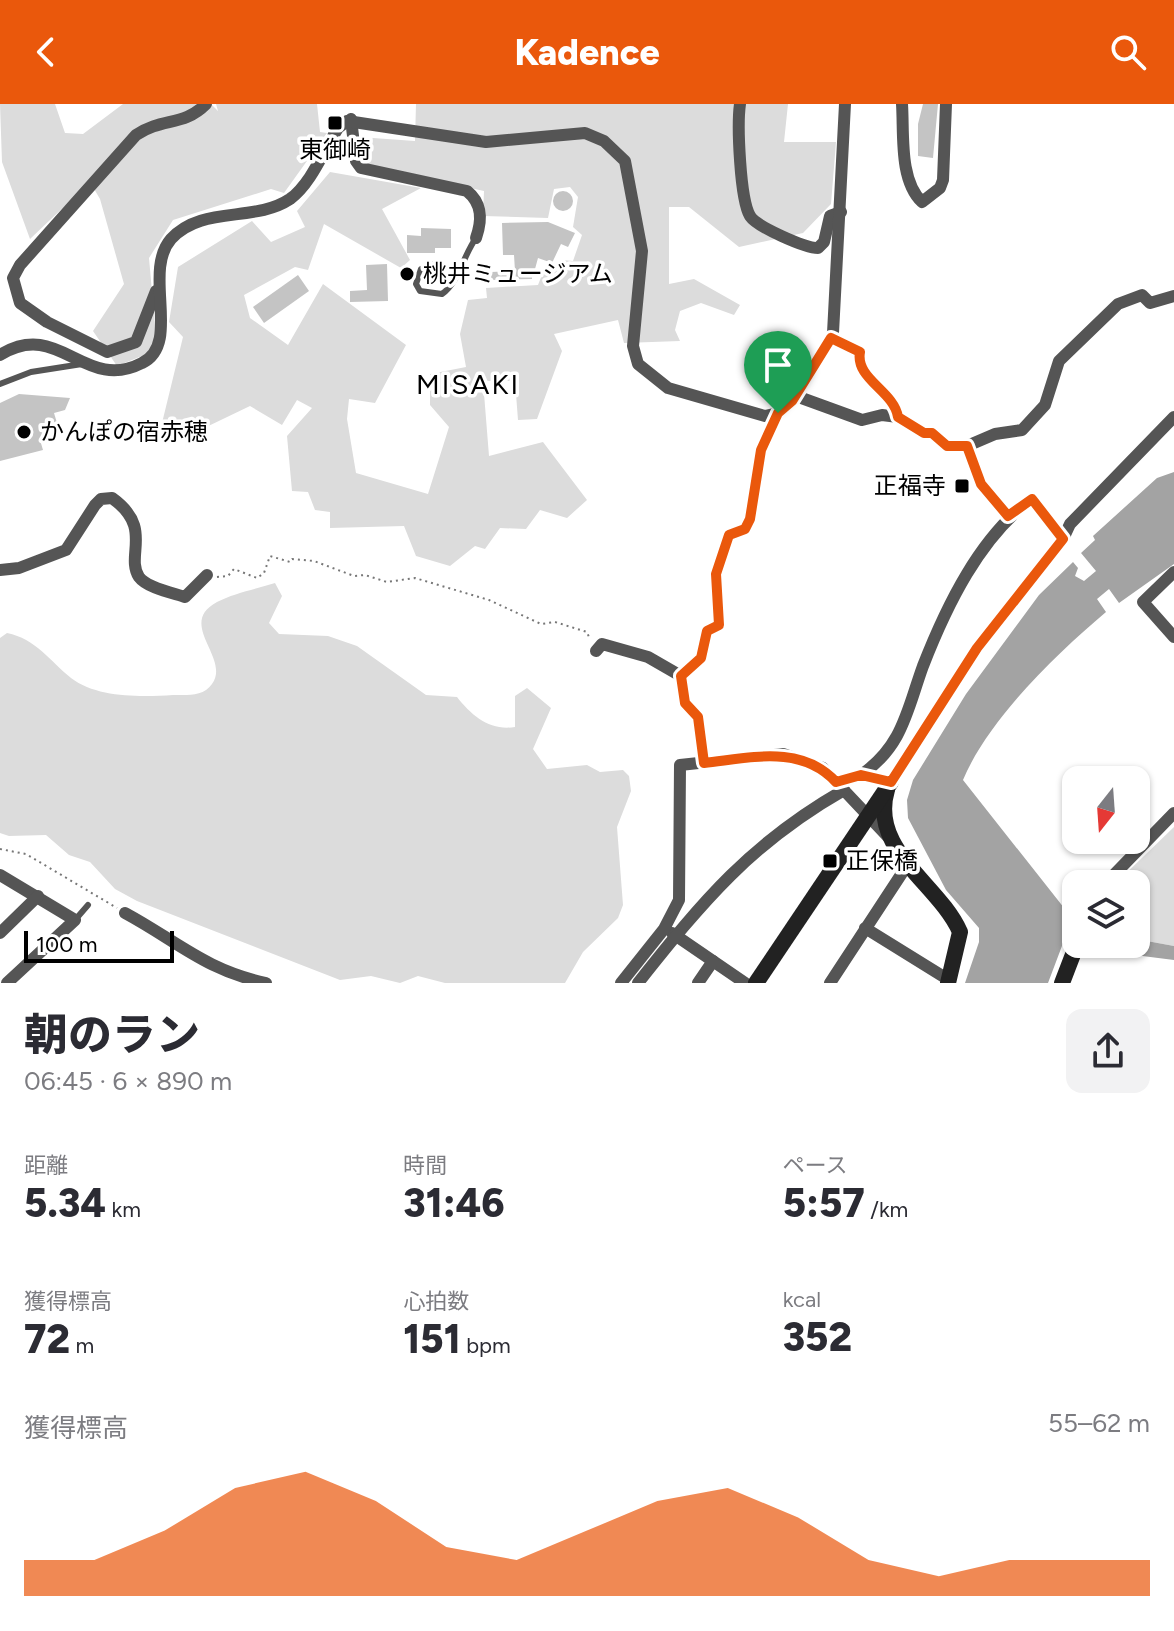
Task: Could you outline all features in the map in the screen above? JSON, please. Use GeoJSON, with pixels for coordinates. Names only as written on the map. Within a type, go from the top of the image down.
{"type":"FeatureCollection","features":[{"type":"Feature","properties":{"kind":"street"},"geometry":{"type":"LineString","coordinates":[[159,285],[136,342],[107,352],[47,322],[20,303],[13,278],[20,265],[136,135],[155,122],[188,119],[206,104]]}},
{"type":"Feature","properties":{"kind":"street"},"geometry":{"type":"LineString","coordinates":[[740,104],[746,203],[753,220],[803,245],[818,248],[824,242],[830,216],[841,212]]}},
{"type":"Feature","properties":{"kind":"street"},"geometry":{"type":"LineString","coordinates":[[681,676],[701,658],[707,631],[719,625],[716,574],[729,535],[745,529],[750,519],[761,450],[778,413],[796,396],[831,338],[841,212],[845,104]]}},
{"type":"Feature","properties":{"kind":"street"},"geometry":{"type":"LineString","coordinates":[[902,104],[905,159],[913,193],[922,202],[940,188],[943,180],[946,104]]}},
{"type":"Feature","properties":{"kind":"street"},"geometry":{"type":"LineString","coordinates":[[351,119],[356,161],[361,168],[467,191],[475,197],[481,223],[476,238]]}},
{"type":"Feature","properties":{"kind":"street"},"geometry":{"type":"LineString","coordinates":[[0,355],[20,344],[35,342],[98,369],[117,370],[144,363],[154,355],[160,333],[159,285],[164,247],[183,228],[202,219],[273,206],[293,197],[338,128],[351,119],[486,142],[585,133],[604,141],[625,161],[642,251],[633,346],[638,364],[654,380],[673,390],[750,414],[778,413]]}},
{"type":"Feature","properties":{"kind":"street"},"geometry":{"type":"LineString","coordinates":[[796,396],[862,420],[882,415],[898,417],[924,433],[932,433],[947,446],[967,446],[995,434],[1022,430],[1034,421],[1045,405],[1059,361],[1118,304],[1142,295],[1150,303],[1174,296]]}},
{"type":"Feature","properties":{"kind":"street"},"geometry":{"type":"LineString","coordinates":[[831,338],[860,352],[859,360],[865,372],[891,397],[898,417]]}},
{"type":"Feature","properties":{"kind":"street"},"geometry":{"type":"LineString","coordinates":[[756,983],[977,648],[1063,539],[1070,524],[1174,417]]}},
{"type":"Feature","properties":{"kind":"street"},"geometry":{"type":"LineString","coordinates":[[967,446],[981,484],[1008,516]]}},
{"type":"Feature","properties":{"kind":"street"},"geometry":{"type":"LineString","coordinates":[[0,570],[19,568],[66,550],[95,505],[101,499],[112,498],[133,522],[138,541],[138,576],[145,582],[185,597],[207,575]]}},
{"type":"Feature","properties":{"kind":"street"},"geometry":{"type":"LineString","coordinates":[[621,983],[748,856],[787,824],[840,786],[861,775],[888,753],[897,739],[924,664],[954,599],[1008,516],[1032,499],[1063,539]]}},
{"type":"Feature","properties":{"kind":"street"},"geometry":{"type":"LineString","coordinates":[[1174,572],[1143,602],[1174,637]]}},
{"type":"Feature","properties":{"kind":"street"},"geometry":{"type":"LineString","coordinates":[[596,651],[602,644],[637,653],[681,676]]}},
{"type":"Feature","properties":{"kind":"street"},"geometry":{"type":"LineString","coordinates":[[681,676],[685,703],[698,717],[704,763]]}},
{"type":"Feature","properties":{"kind":"street"},"geometry":{"type":"LineString","coordinates":[[638,983],[670,932],[679,900],[680,765],[783,754],[823,768],[889,838],[948,911],[960,932],[949,982],[865,928]]}},
{"type":"Feature","properties":{"kind":"street"},"geometry":{"type":"LineString","coordinates":[[861,775],[891,782]]}},
{"type":"Feature","properties":{"kind":"street"},"geometry":{"type":"LineString","coordinates":[[889,838],[884,806],[891,782]]}},
{"type":"Feature","properties":{"kind":"street"},"geometry":{"type":"LineString","coordinates":[[1119,870],[1174,813]]}},
{"type":"Feature","properties":{"kind":"street"},"geometry":{"type":"LineString","coordinates":[[834,982],[865,928],[908,864]]}},
{"type":"Feature","properties":{"kind":"street"},"geometry":{"type":"LineString","coordinates":[[0,875],[75,920],[7,983]]}},
{"type":"Feature","properties":{"kind":"street"},"geometry":{"type":"LineString","coordinates":[[0,933],[38,896]]}},
{"type":"Feature","properties":{"kind":"street"},"geometry":{"type":"LineString","coordinates":[[125,913],[171,938],[179,948],[206,965],[266,983]]}},
{"type":"Feature","properties":{"kind":"street"},"geometry":{"type":"LineString","coordinates":[[670,932],[745,983]]}},
{"type":"Feature","properties":{"kind":"street"},"geometry":{"type":"LineString","coordinates":[[1062,983],[1072,958]]}},
{"type":"Feature","properties":{"kind":"street"},"geometry":{"type":"LineString","coordinates":[[698,983],[713,961]]}},
{"type":"Feature","properties":{"kind":"lane"},"geometry":{"type":"LineString","coordinates":[[439,262],[421,269],[416,284],[420,291],[442,294],[450,288],[462,257],[476,238]]}},
{"type":"Feature","properties":{"kind":"lane"},"geometry":{"type":"LineString","coordinates":[[0,384],[31,372],[85,363]]}},
{"type":"Feature","properties":{"kind":"lane"},"geometry":{"type":"LineString","coordinates":[[75,920],[88,905]]}},
{"type":"Feature","properties":{"kind":"path"},"geometry":{"type":"LineString","coordinates":[[207,575],[228,576],[234,569],[257,578],[264,573],[270,556],[290,562],[292,559],[314,561],[354,576],[365,575],[387,582],[415,578],[489,600],[541,624],[555,622],[587,632],[596,651]]}},
{"type":"Feature","properties":{"kind":"path"},"geometry":{"type":"LineString","coordinates":[[0,849],[26,854],[125,913]]}},
{"type":"Feature","properties":{"kind":"shaded area"},"geometry":{"type":"Polygon","coordinates":[[[0,104],[55,104],[65,133],[83,134],[123,104],[211,104],[218,111],[216,104],[317,104],[320,132],[327,133],[284,193],[271,189],[173,220],[149,258],[156,337],[147,354],[117,366],[93,331],[124,284],[100,199],[90,182],[30,239],[2,162],[0,104]]]}},
{"type":"Feature","properties":{"kind":"shaded area"},"geometry":{"type":"Polygon","coordinates":[[[416,104],[788,104],[784,142],[836,142],[831,204],[803,233],[739,247],[689,207],[669,207],[669,284],[694,279],[740,305],[734,315],[701,303],[680,311],[675,330],[680,341],[624,343],[618,320],[554,334],[562,351],[537,419],[518,420],[515,381],[483,381],[489,456],[543,442],[587,500],[567,518],[540,510],[526,529],[500,528],[485,549],[475,546],[450,566],[416,556],[404,526],[330,528],[330,512],[315,510],[308,492],[292,491],[287,436],[312,408],[297,400],[282,425],[250,406],[198,431],[162,423],[183,337],[169,322],[178,267],[252,221],[271,242],[305,227],[297,211],[330,172],[421,188],[382,209],[410,260],[401,268],[324,224],[308,270],[295,267],[244,295],[250,318],[288,345],[323,284],[406,345],[375,403],[349,399],[347,419],[356,473],[428,494],[449,427],[430,405],[430,374],[466,367],[460,334],[468,300],[487,298],[486,288],[538,285],[545,267],[558,271],[562,260],[573,261],[582,235],[573,227],[578,197],[570,187],[554,189],[548,218],[483,216],[484,191],[361,164],[359,137],[415,141],[416,104]]]}},
{"type":"Feature","properties":{"kind":"shaded area"},"geometry":{"type":"Polygon","coordinates":[[[1174,472],[1174,564],[1119,603],[1109,589],[1097,599],[1106,612],[1025,689],[989,734],[963,780],[1062,905],[1062,946],[1048,983],[965,983],[979,942],[979,928],[946,890],[908,818],[907,800],[913,780],[966,694],[1039,595],[1073,562],[1078,568],[1075,576],[1084,581],[1096,571],[1081,553],[1095,540],[1093,536],[1157,478],[1174,472]]]}},
{"type":"Feature","properties":{"kind":"shaded area"},"geometry":{"type":"Polygon","coordinates":[[[275,583],[282,596],[269,623],[279,634],[328,636],[357,646],[426,695],[457,697],[475,716],[498,727],[515,727],[515,696],[527,688],[551,708],[533,749],[547,769],[587,765],[600,772],[623,770],[629,776],[631,791],[617,827],[623,905],[618,918],[583,952],[565,983],[445,983],[418,976],[400,983],[371,976],[340,980],[137,901],[115,889],[90,862],[69,855],[46,835],[9,836],[0,833],[0,638],[7,633],[26,640],[71,678],[106,693],[134,696],[194,694],[208,688],[216,674],[215,663],[202,631],[206,611],[224,599],[275,583]]]}},
{"type":"Feature","properties":{"kind":"shaded area"},"geometry":{"type":"Polygon","coordinates":[[[1174,827],[1174,946],[1150,942],[1150,870],[1129,870],[1146,854],[1150,854],[1150,850],[1174,827]]]}},
{"type":"Feature","properties":{"kind":"shaded area"},"geometry":{"type":"Polygon","coordinates":[[[1150,942],[1174,946],[1174,960],[1150,957],[1150,942]]]}},
{"type":"Feature","properties":{"kind":"building"},"geometry":{"type":"Polygon","coordinates":[[[923,104],[938,104],[933,158],[918,156],[918,124],[923,104]]]}},
{"type":"Feature","properties":{"kind":"building"},"geometry":{"type":"Polygon","coordinates":[[[563,191],[570,194],[573,201],[570,208],[563,211],[556,208],[553,201],[556,194],[563,191]]]}},
{"type":"Feature","properties":{"kind":"building"},"geometry":{"type":"Polygon","coordinates":[[[548,222],[575,233],[568,247],[561,244],[552,263],[538,258],[532,270],[532,279],[491,280],[491,272],[515,271],[514,255],[503,255],[502,223],[548,222]]]}},
{"type":"Feature","properties":{"kind":"building"},"geometry":{"type":"Polygon","coordinates":[[[421,228],[451,229],[451,248],[435,248],[435,253],[407,253],[407,235],[421,236],[421,228]]]}},
{"type":"Feature","properties":{"kind":"building"},"geometry":{"type":"Polygon","coordinates":[[[387,264],[388,301],[350,302],[350,291],[367,290],[366,265],[387,264]]]}},
{"type":"Feature","properties":{"kind":"building"},"geometry":{"type":"Polygon","coordinates":[[[298,275],[309,291],[264,323],[253,307],[298,275]]]}},
{"type":"Feature","properties":{"kind":"building","name":"かんぽの宿赤穂"},"geometry":{"type":"Polygon","coordinates":[[[19,394],[70,398],[65,410],[54,413],[57,423],[46,426],[49,438],[40,440],[43,450],[0,461],[0,403],[19,394]]]}},
{"type":"Feature","properties":{"kind":"place","name":"東御崎"},"geometry":{"type":"Point","coordinates":[335,123]}},
{"type":"Feature","properties":{"kind":"place","name":"桃井ミュージアム"},"geometry":{"type":"Point","coordinates":[407,274]}},
{"type":"Feature","properties":{"kind":"place","name":"かんぽの宿赤穂"},"geometry":{"type":"Point","coordinates":[24,432]}},
{"type":"Feature","properties":{"kind":"place","name":"正福寺"},"geometry":{"type":"Point","coordinates":[962,486]}},
{"type":"Feature","properties":{"kind":"place","name":"正保橋"},"geometry":{"type":"Point","coordinates":[830,861]}},
{"type":"Feature","properties":{"kind":"district","name":"MISAKI"},"geometry":{"type":"Point","coordinates":[468,384]}},
{"type":"Feature","properties":{"kind":"route"},"geometry":{"type":"LineString","coordinates":[[831,338],[840,344],[853,346],[860,352],[859,360],[865,372],[891,397],[898,417],[924,433],[932,433],[947,446],[967,446],[981,484],[1008,516],[1032,499],[1047,514],[1063,539],[977,648],[891,782],[861,775],[836,782],[823,768],[783,754],[704,763],[698,717],[685,703],[681,676],[701,658],[707,631],[719,625],[721,616],[716,574],[729,535],[745,529],[750,519],[761,450],[777,421],[778,413],[792,401],[831,338]]}}]}
